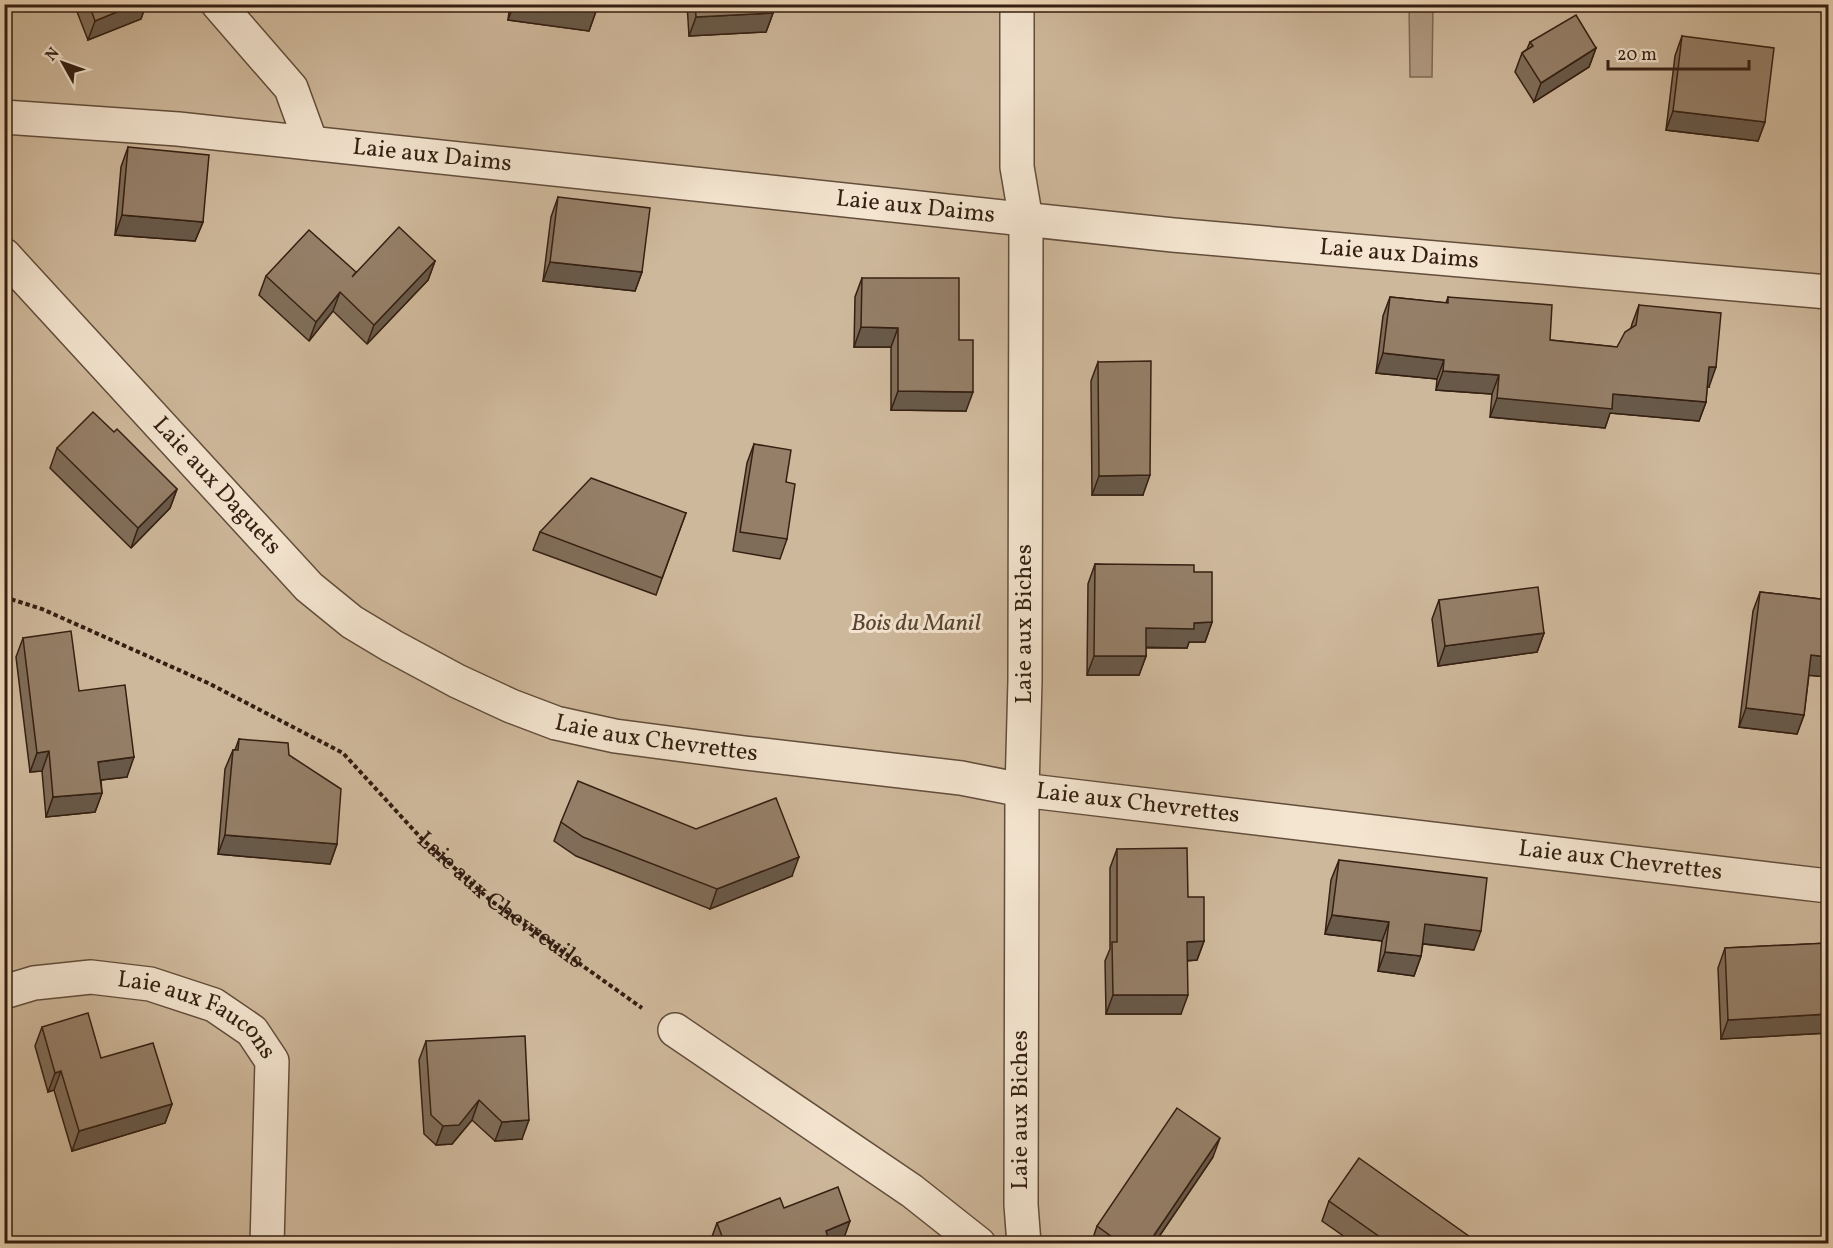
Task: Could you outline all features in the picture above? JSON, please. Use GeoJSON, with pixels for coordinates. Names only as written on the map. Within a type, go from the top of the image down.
{"type":"FeatureCollection","features":[{"type":"Feature","properties":{"kind":"street"},"geometry":{"type":"LineString","coordinates":[[218,4],[291,88],[311,143]]}},
{"type":"Feature","properties":{"kind":"street","name":"Laie aux Biches"},"geometry":{"type":"LineString","coordinates":[[1017,4],[1017,167],[1026,220],[1021,1205],[1024,1244]]}},
{"type":"Feature","properties":{"kind":"street","name":"Laie aux Daims"},"geometry":{"type":"LineString","coordinates":[[4,117],[178,129],[1173,235],[1828,292]]}},
{"type":"Feature","properties":{"kind":"street","name":"Laie aux Daguets"},"geometry":{"type":"LineString","coordinates":[[4,255],[309,587],[352,622],[457,681]]}},
{"type":"Feature","properties":{"kind":"street","name":"Laie aux Chevrettes"},"geometry":{"type":"LineString","coordinates":[[457,681],[510,706],[556,723],[615,736],[961,778],[1022,790],[1828,886]]}},
{"type":"Feature","properties":{"kind":"street","name":"Laie aux Faucons"},"geometry":{"type":"LineString","coordinates":[[4,992],[34,983],[91,977],[150,984],[214,1005],[252,1031],[272,1061],[267,1244]]}},
{"type":"Feature","properties":{"kind":"street"},"geometry":{"type":"LineString","coordinates":[[675,1030],[902,1184],[979,1244]]}},
{"type":"Feature","properties":{"kind":"path","name":"Laie aux Chevreuils"},"geometry":{"type":"LineString","coordinates":[[4,597],[42,609],[208,683],[343,753],[421,838],[490,900],[675,1030]]}},
{"type":"Feature","properties":{"kind":"green space","name":"Bois du Manil"},"geometry":{"type":"Polygon","coordinates":[[[5,5],[1828,5],[1828,1243],[5,1243],[5,5]]]}},
{"type":"Feature","properties":{"kind":"shaded area"},"geometry":{"type":"Polygon","coordinates":[[[1409,5],[1433,5],[1432,77],[1410,77],[1409,5]]]}},
{"type":"Feature","properties":{"kind":"building"},"geometry":{"type":"Polygon","coordinates":[[[89,4],[136,4],[95,21],[89,4]]]}},
{"type":"Feature","properties":{"kind":"building"},"geometry":{"type":"Polygon","coordinates":[[[543,4],[597,4],[596,11],[543,4]]]}},
{"type":"Feature","properties":{"kind":"building"},"geometry":{"type":"Polygon","coordinates":[[[695,4],[773,4],[773,13],[696,17],[695,4]]]}},
{"type":"Feature","properties":{"kind":"building"},"geometry":{"type":"Polygon","coordinates":[[[1576,15],[1596,48],[1541,83],[1522,53],[1533,46],[1530,42],[1576,15]]]}},
{"type":"Feature","properties":{"kind":"building"},"geometry":{"type":"Polygon","coordinates":[[[1682,36],[1774,48],[1765,122],[1673,111],[1682,36]]]}},
{"type":"Feature","properties":{"kind":"building"},"geometry":{"type":"Polygon","coordinates":[[[128,147],[209,155],[203,222],[122,215],[128,147]]]}},
{"type":"Feature","properties":{"kind":"building"},"geometry":{"type":"Polygon","coordinates":[[[558,197],[650,208],[642,272],[550,262],[558,197]]]}},
{"type":"Feature","properties":{"kind":"building"},"geometry":{"type":"Polygon","coordinates":[[[399,227],[435,261],[374,325],[340,292],[316,322],[266,276],[309,230],[356,272],[352,277],[399,227]]]}},
{"type":"Feature","properties":{"kind":"building"},"geometry":{"type":"Polygon","coordinates":[[[862,278],[959,278],[959,340],[973,340],[973,392],[898,391],[898,328],[861,327],[862,278]]]}},
{"type":"Feature","properties":{"kind":"building"},"geometry":{"type":"Polygon","coordinates":[[[1390,297],[1448,303],[1448,297],[1552,305],[1550,340],[1617,347],[1625,332],[1636,325],[1639,305],[1721,313],[1716,367],[1709,367],[1706,402],[1613,394],[1612,409],[1497,398],[1499,375],[1443,371],[1444,360],[1383,353],[1390,297]]]}},
{"type":"Feature","properties":{"kind":"building"},"geometry":{"type":"Polygon","coordinates":[[[1151,361],[1150,475],[1099,476],[1098,362],[1151,361]]]}},
{"type":"Feature","properties":{"kind":"building"},"geometry":{"type":"Polygon","coordinates":[[[93,412],[114,432],[117,429],[177,489],[138,528],[57,448],[93,412]]]}},
{"type":"Feature","properties":{"kind":"building"},"geometry":{"type":"Polygon","coordinates":[[[754,444],[791,450],[786,482],[795,484],[787,539],[740,532],[754,444]]]}},
{"type":"Feature","properties":{"kind":"building"},"geometry":{"type":"Polygon","coordinates":[[[591,478],[686,513],[662,578],[540,532],[591,478]]]}},
{"type":"Feature","properties":{"kind":"building"},"geometry":{"type":"Polygon","coordinates":[[[1095,564],[1194,565],[1194,572],[1212,572],[1212,622],[1194,623],[1194,629],[1146,628],[1146,656],[1094,656],[1095,564]]]}},
{"type":"Feature","properties":{"kind":"building"},"geometry":{"type":"Polygon","coordinates":[[[1538,587],[1544,633],[1445,646],[1439,600],[1538,587]]]}},
{"type":"Feature","properties":{"kind":"building"},"geometry":{"type":"Polygon","coordinates":[[[1760,592],[1828,600],[1828,657],[1811,655],[1804,715],[1746,708],[1760,592]]]}},
{"type":"Feature","properties":{"kind":"building"},"geometry":{"type":"Polygon","coordinates":[[[71,631],[79,691],[125,685],[134,757],[98,762],[102,793],[53,797],[49,751],[37,753],[23,638],[71,631]]]}},
{"type":"Feature","properties":{"kind":"building"},"geometry":{"type":"Polygon","coordinates":[[[239,739],[288,743],[289,755],[341,789],[337,844],[225,835],[233,750],[238,750],[239,739]]]}},
{"type":"Feature","properties":{"kind":"building"},"geometry":{"type":"Polygon","coordinates":[[[578,781],[696,829],[776,798],[799,857],[717,889],[583,837],[561,822],[578,781]]]}},
{"type":"Feature","properties":{"kind":"building"},"geometry":{"type":"Polygon","coordinates":[[[1187,848],[1188,897],[1204,897],[1204,941],[1187,942],[1188,995],[1113,995],[1112,942],[1117,942],[1117,849],[1187,848]]]}},
{"type":"Feature","properties":{"kind":"building"},"geometry":{"type":"Polygon","coordinates":[[[1339,860],[1487,878],[1481,931],[1425,924],[1421,956],[1385,952],[1389,922],[1332,915],[1339,860]]]}},
{"type":"Feature","properties":{"kind":"building"},"geometry":{"type":"Polygon","coordinates":[[[1828,943],[1828,1014],[1728,1020],[1725,948],[1828,943]]]}},
{"type":"Feature","properties":{"kind":"building"},"geometry":{"type":"Polygon","coordinates":[[[88,1013],[101,1058],[153,1043],[172,1104],[79,1131],[61,1071],[55,1073],[42,1027],[88,1013]]]}},
{"type":"Feature","properties":{"kind":"building"},"geometry":{"type":"Polygon","coordinates":[[[525,1036],[529,1120],[502,1122],[479,1100],[459,1125],[443,1126],[431,1115],[426,1041],[525,1036]]]}},
{"type":"Feature","properties":{"kind":"building"},"geometry":{"type":"Polygon","coordinates":[[[1177,1108],[1220,1138],[1148,1244],[1122,1244],[1097,1226],[1177,1108]]]}},
{"type":"Feature","properties":{"kind":"building"},"geometry":{"type":"Polygon","coordinates":[[[1359,1158],[1480,1244],[1390,1244],[1329,1201],[1359,1158]]]}},
{"type":"Feature","properties":{"kind":"building"},"geometry":{"type":"Polygon","coordinates":[[[838,1187],[850,1221],[826,1231],[830,1244],[725,1244],[717,1223],[780,1198],[784,1208],[838,1187]]]}}]}
